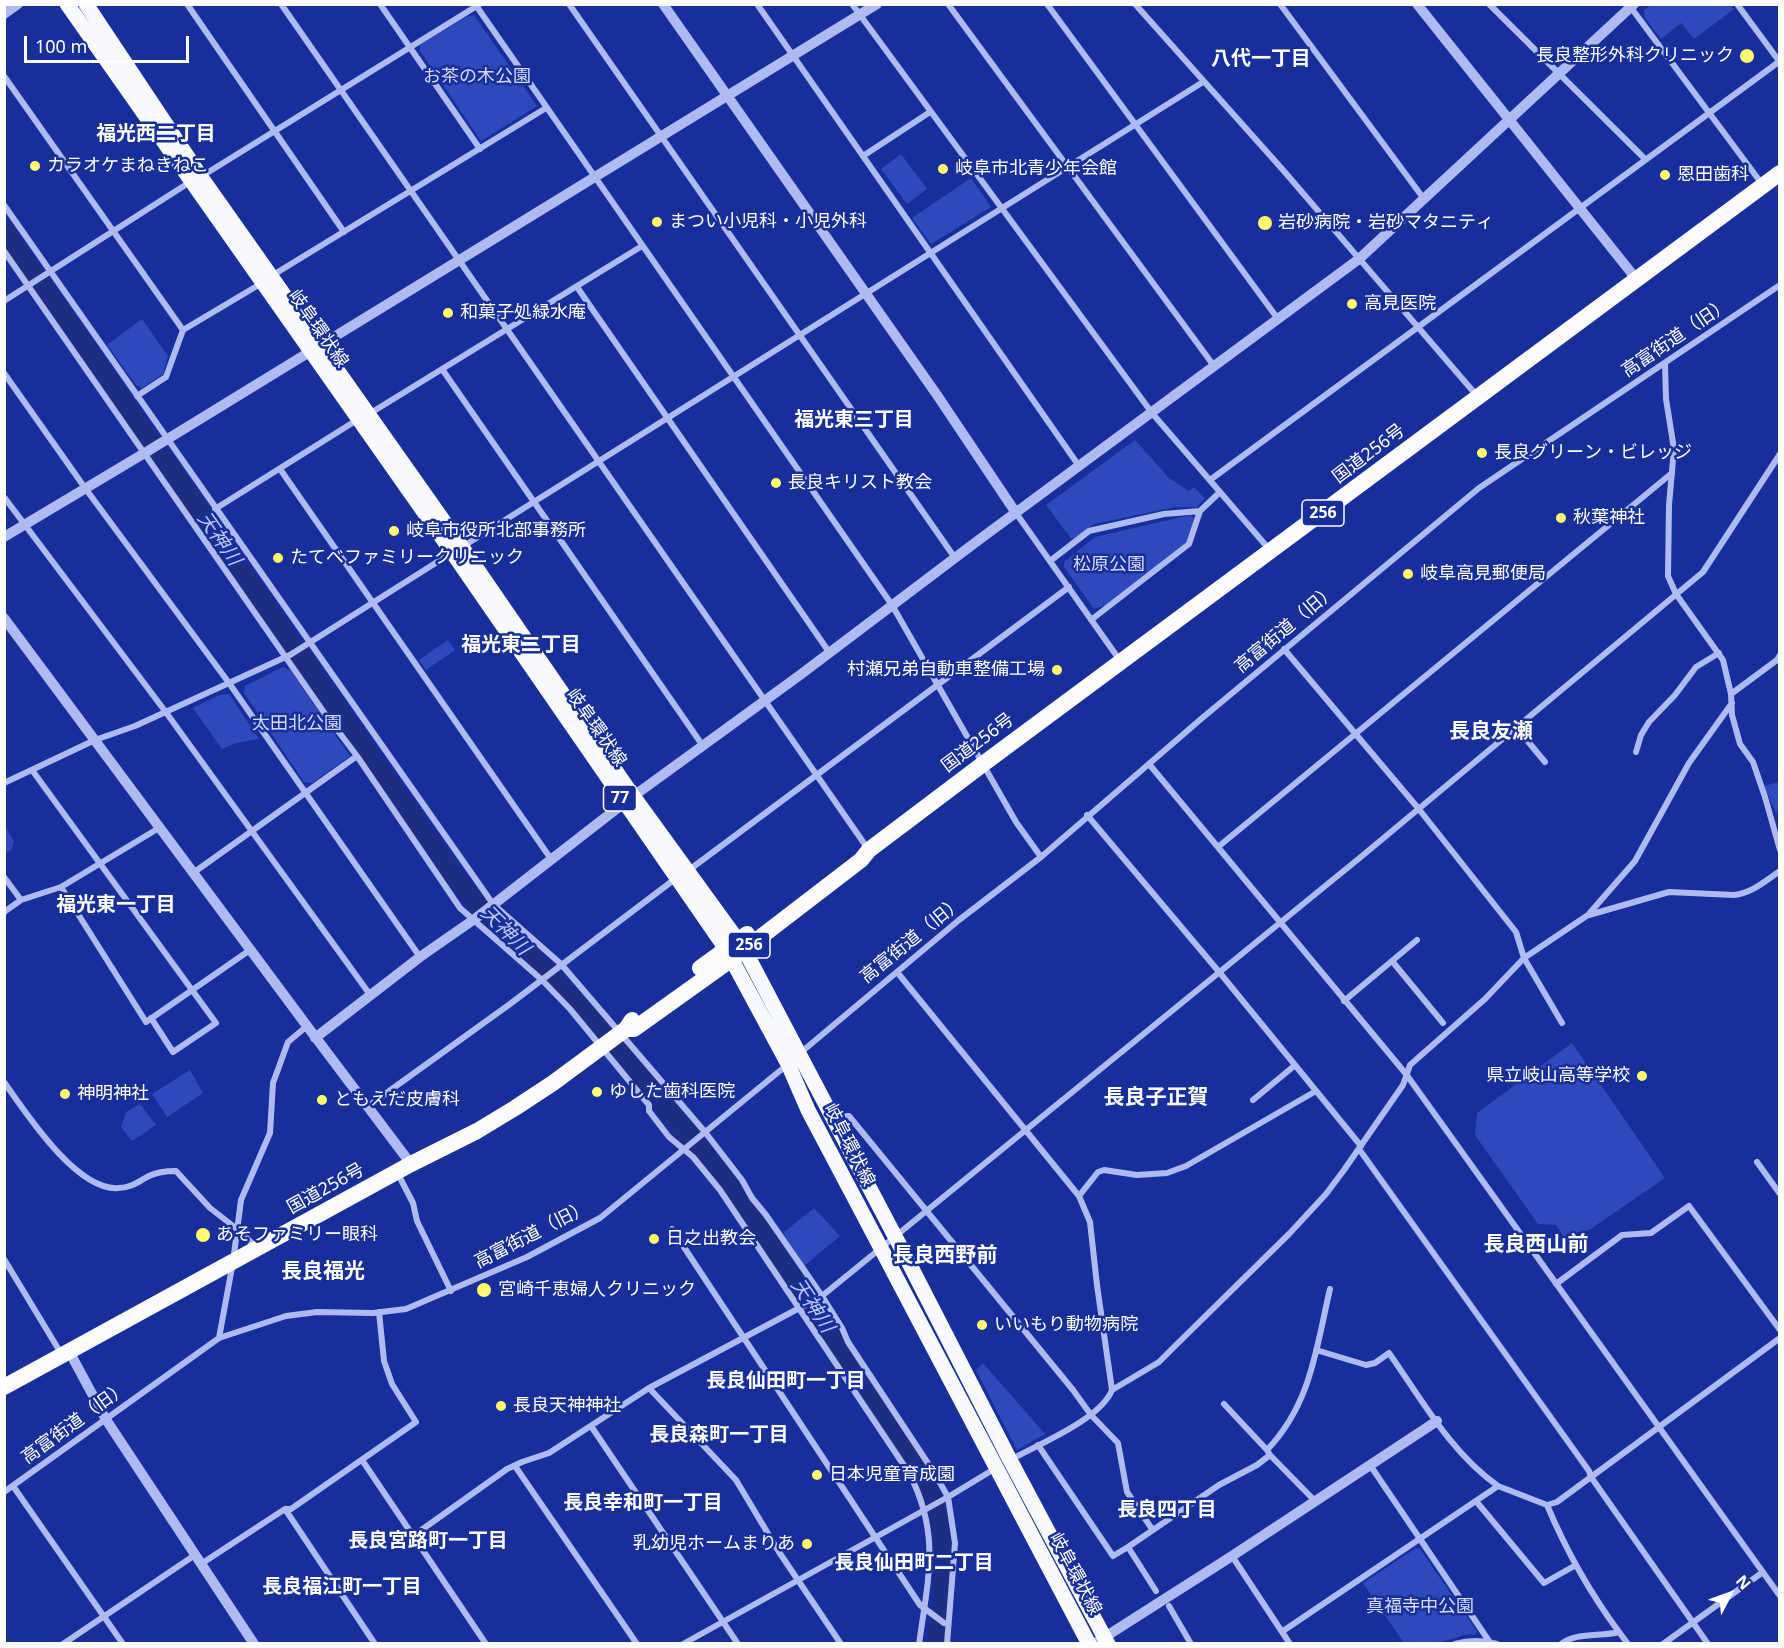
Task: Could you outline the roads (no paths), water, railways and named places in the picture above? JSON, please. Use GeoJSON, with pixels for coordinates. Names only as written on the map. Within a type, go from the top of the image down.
{"type":"FeatureCollection","features":[{"type":"Feature","properties":{"kind":"highway","name":"国道256号"},"geometry":{"type":"LineString","coordinates":[[4,1387],[404,1168],[477,1131],[553,1083],[614,1039],[634,1029],[735,950],[861,860],[867,851],[983,764],[1779,173]]}},
{"type":"Feature","properties":{"kind":"main road","name":"岐阜環状線"},"geometry":{"type":"LineString","coordinates":[[67,4],[196,179],[735,950],[794,1059],[832,1116],[895,1236],[1004,1464]]}},
{"type":"Feature","properties":{"kind":"main road","name":"岐阜環状線"},"geometry":{"type":"LineString","coordinates":[[86,4],[196,179]]}},
{"type":"Feature","properties":{"kind":"main road","name":"岐阜環状線"},"geometry":{"type":"LineString","coordinates":[[794,1059],[813,1119],[882,1248],[1004,1464],[1099,1642]]}},
{"type":"Feature","properties":{"kind":"street"},"geometry":{"type":"LineString","coordinates":[[4,14],[18,4]]}},
{"type":"Feature","properties":{"kind":"street"},"geometry":{"type":"LineString","coordinates":[[187,4],[344,232]]}},
{"type":"Feature","properties":{"kind":"street"},"geometry":{"type":"LineString","coordinates":[[281,4],[766,700],[867,851]]}},
{"type":"Feature","properties":{"kind":"street"},"geometry":{"type":"LineString","coordinates":[[380,4],[480,148]]}},
{"type":"Feature","properties":{"kind":"street"},"geometry":{"type":"LineString","coordinates":[[568,4],[955,558]]}},
{"type":"Feature","properties":{"kind":"street"},"geometry":{"type":"LineString","coordinates":[[663,4],[1121,662]]}},
{"type":"Feature","properties":{"kind":"street"},"geometry":{"type":"LineString","coordinates":[[757,4],[1079,466]]}},
{"type":"Feature","properties":{"kind":"street"},"geometry":{"type":"LineString","coordinates":[[852,4],[1152,413],[1271,551]]}},
{"type":"Feature","properties":{"kind":"street"},"geometry":{"type":"LineString","coordinates":[[4,537],[147,452],[877,4]]}},
{"type":"Feature","properties":{"kind":"street"},"geometry":{"type":"LineString","coordinates":[[948,4],[1215,367]]}},
{"type":"Feature","properties":{"kind":"street"},"geometry":{"type":"LineString","coordinates":[[1047,4],[1278,320]]}},
{"type":"Feature","properties":{"kind":"street"},"geometry":{"type":"LineString","coordinates":[[1135,4],[1283,170],[1479,397]]}},
{"type":"Feature","properties":{"kind":"street"},"geometry":{"type":"LineString","coordinates":[[1280,4],[1425,199]]}},
{"type":"Feature","properties":{"kind":"street"},"geometry":{"type":"LineString","coordinates":[[1417,4],[1637,280]]}},
{"type":"Feature","properties":{"kind":"street"},"geometry":{"type":"LineString","coordinates":[[1489,4],[1645,159]]}},
{"type":"Feature","properties":{"kind":"street"},"geometry":{"type":"LineString","coordinates":[[1210,480],[1779,61],[1737,4]]}},
{"type":"Feature","properties":{"kind":"street"},"geometry":{"type":"LineString","coordinates":[[4,302],[196,179],[477,5],[546,108],[892,605],[1016,822],[1041,857]]}},
{"type":"Feature","properties":{"kind":"street"},"geometry":{"type":"LineString","coordinates":[[315,1038],[629,800],[1359,259],[1631,5],[1763,185]]}},
{"type":"Feature","properties":{"kind":"street"},"geometry":{"type":"LineString","coordinates":[[4,76],[183,330]]}},
{"type":"Feature","properties":{"kind":"street"},"geometry":{"type":"LineString","coordinates":[[4,783],[95,740],[135,726],[288,656],[1203,82]]}},
{"type":"Feature","properties":{"kind":"street"},"geometry":{"type":"LineString","coordinates":[[137,396],[166,377],[183,330],[546,108]]}},
{"type":"Feature","properties":{"kind":"street"},"geometry":{"type":"LineString","coordinates":[[862,156],[930,112]]}},
{"type":"Feature","properties":{"kind":"street"},"geometry":{"type":"LineString","coordinates":[[4,205],[491,905],[561,964],[614,1039],[705,1132],[742,1180],[752,1198],[822,1297],[842,1328],[848,1342],[889,1401],[946,1498],[955,1544],[946,1624],[947,1644]]}},
{"type":"Feature","properties":{"kind":"street"},"geometry":{"type":"LineString","coordinates":[[215,510],[642,246]]}},
{"type":"Feature","properties":{"kind":"street"},"geometry":{"type":"LineString","coordinates":[[4,251],[30,284],[147,452],[460,908],[542,980],[570,1009],[614,1039],[626,1076],[649,1105],[649,1111],[669,1137],[686,1148],[720,1190],[802,1308],[909,1473],[926,1508],[930,1563],[926,1610],[919,1644]]}},
{"type":"Feature","properties":{"kind":"street","name":"高富街道（旧）"},"geometry":{"type":"LineString","coordinates":[[5,1492],[219,1338],[286,1316],[317,1312],[379,1312],[406,1309],[544,1248],[591,1223],[686,1148],[1012,877],[1041,857],[1087,815],[1284,649],[1479,488],[1779,285]]}},
{"type":"Feature","properties":{"kind":"street"},"geometry":{"type":"LineString","coordinates":[[577,287],[830,652]]}},
{"type":"Feature","properties":{"kind":"street"},"geometry":{"type":"LineString","coordinates":[[1665,364],[1666,399],[1674,449],[1669,505],[1668,576],[1676,594],[1723,660],[1731,694],[1732,715],[1740,744],[1753,762],[1779,850]]}},
{"type":"Feature","properties":{"kind":"street"},"geometry":{"type":"LineString","coordinates":[[442,369],[703,746]]}},
{"type":"Feature","properties":{"kind":"street"},"geometry":{"type":"LineString","coordinates":[[4,374],[85,489],[230,683],[420,957]]}},
{"type":"Feature","properties":{"kind":"street"},"geometry":{"type":"LineString","coordinates":[[413,1536],[515,1466],[549,1453],[649,1388],[822,1297],[926,1210],[1220,973],[1703,572],[1779,454]]}},
{"type":"Feature","properties":{"kind":"street"},"geometry":{"type":"LineString","coordinates":[[280,469],[550,859]]}},
{"type":"Feature","properties":{"kind":"street"},"geometry":{"type":"LineString","coordinates":[[1218,847],[1672,473]]}},
{"type":"Feature","properties":{"kind":"street"},"geometry":{"type":"LineString","coordinates":[[1091,620],[1190,544],[1200,511],[1220,492]]}},
{"type":"Feature","properties":{"kind":"street"},"geometry":{"type":"LineString","coordinates":[[4,497],[165,711],[371,996]]}},
{"type":"Feature","properties":{"kind":"street"},"geometry":{"type":"LineString","coordinates":[[1050,561],[1089,531],[1164,514],[1200,511]]}},
{"type":"Feature","properties":{"kind":"street"},"geometry":{"type":"LineString","coordinates":[[367,1107],[542,980],[1069,587]]}},
{"type":"Feature","properties":{"kind":"street"},"geometry":{"type":"LineString","coordinates":[[6,621],[367,1107],[404,1168],[417,1221],[451,1291]]}},
{"type":"Feature","properties":{"kind":"street"},"geometry":{"type":"LineString","coordinates":[[1284,649],[1354,735],[1418,808],[1516,932],[1524,958],[1562,1023]]}},
{"type":"Feature","properties":{"kind":"street"},"geometry":{"type":"LineString","coordinates":[[1636,752],[1641,735],[1649,722],[1675,695],[1695,667],[1719,652]]}},
{"type":"Feature","properties":{"kind":"street"},"geometry":{"type":"LineString","coordinates":[[1731,694],[1777,660],[1779,656]]}},
{"type":"Feature","properties":{"kind":"street"},"geometry":{"type":"LineString","coordinates":[[1112,1390],[1159,1362],[1289,1234],[1326,1194],[1403,1085],[1410,1065],[1485,999],[1524,958],[1588,915],[1635,861],[1689,763],[1732,703]]}},
{"type":"Feature","properties":{"kind":"street"},"geometry":{"type":"LineString","coordinates":[[1516,727],[1545,762]]}},
{"type":"Feature","properties":{"kind":"street"},"geometry":{"type":"LineString","coordinates":[[193,873],[357,756]]}},
{"type":"Feature","properties":{"kind":"street"},"geometry":{"type":"LineString","coordinates":[[1149,764],[1406,1074],[1763,1572],[1776,1585],[1779,1596]]}},
{"type":"Feature","properties":{"kind":"street"},"geometry":{"type":"LineString","coordinates":[[32,770],[216,1023],[173,1053],[151,1018]]}},
{"type":"Feature","properties":{"kind":"street"},"geometry":{"type":"LineString","coordinates":[[1087,815],[1220,973],[1360,1148],[1589,1471],[1708,1644]]}},
{"type":"Feature","properties":{"kind":"street"},"geometry":{"type":"LineString","coordinates":[[4,912],[21,900],[61,887],[159,828]]}},
{"type":"Feature","properties":{"kind":"street"},"geometry":{"type":"LineString","coordinates":[[1588,915],[1669,892],[1743,894],[1779,871]]}},
{"type":"Feature","properties":{"kind":"street"},"geometry":{"type":"LineString","coordinates":[[4,877],[21,900]]}},
{"type":"Feature","properties":{"kind":"street"},"geometry":{"type":"LineString","coordinates":[[61,887],[146,1022],[250,950]]}},
{"type":"Feature","properties":{"kind":"street"},"geometry":{"type":"LineString","coordinates":[[1344,1001],[1417,940]]}},
{"type":"Feature","properties":{"kind":"street"},"geometry":{"type":"LineString","coordinates":[[1392,961],[1443,1023]]}},
{"type":"Feature","properties":{"kind":"street"},"geometry":{"type":"LineString","coordinates":[[682,1644],[1091,1415],[1109,1397],[1112,1390],[1090,1222],[1079,1196],[897,972]]}},
{"type":"Feature","properties":{"kind":"street"},"geometry":{"type":"LineString","coordinates":[[219,1338],[233,1262],[241,1200],[270,1133],[273,1083],[288,1042],[306,1026]]}},
{"type":"Feature","properties":{"kind":"street"},"geometry":{"type":"LineString","coordinates":[[1253,1100],[1294,1066]]}},
{"type":"Feature","properties":{"kind":"street"},"geometry":{"type":"LineString","coordinates":[[4,1082],[46,1139],[80,1173],[92,1181],[119,1189],[135,1185],[149,1176],[165,1171],[176,1171],[210,1208],[258,1248]]}},
{"type":"Feature","properties":{"kind":"street"},"geometry":{"type":"LineString","coordinates":[[1079,1196],[1098,1172],[1104,1170],[1137,1175],[1167,1173],[1186,1166],[1316,1091]]}},
{"type":"Feature","properties":{"kind":"street"},"geometry":{"type":"LineString","coordinates":[[832,1116],[849,1116],[1091,1415],[1118,1443],[1127,1492],[1152,1529]]}},
{"type":"Feature","properties":{"kind":"street"},"geometry":{"type":"LineString","coordinates":[[1757,1162],[1779,1194]]}},
{"type":"Feature","properties":{"kind":"street"},"geometry":{"type":"LineString","coordinates":[[1556,1284],[1622,1235],[1651,1233],[1689,1206],[1779,1330]]}},
{"type":"Feature","properties":{"kind":"street"},"geometry":{"type":"LineString","coordinates":[[672,1228],[874,1536],[926,1610],[946,1624]]}},
{"type":"Feature","properties":{"kind":"street"},"geometry":{"type":"LineString","coordinates":[[4,1259],[66,1353],[105,1418],[254,1644]]}},
{"type":"Feature","properties":{"kind":"street"},"geometry":{"type":"LineString","coordinates":[[1038,1445],[1113,1556],[1219,1485],[1257,1465],[1269,1453],[1283,1434],[1308,1384],[1330,1289]]}},
{"type":"Feature","properties":{"kind":"street"},"geometry":{"type":"LineString","coordinates":[[63,1644],[104,1616],[198,1560],[285,1509],[291,1509],[416,1422],[392,1383],[384,1361],[379,1312]]}},
{"type":"Feature","properties":{"kind":"street"},"geometry":{"type":"LineString","coordinates":[[1316,1350],[1366,1365],[1375,1363],[1389,1353],[1459,1451],[1484,1476],[1498,1486],[1547,1505],[1557,1502],[1779,1338]]}},
{"type":"Feature","properties":{"kind":"street"},"geometry":{"type":"LineString","coordinates":[[649,1388],[736,1480],[779,1552],[842,1644]]}},
{"type":"Feature","properties":{"kind":"street"},"geometry":{"type":"LineString","coordinates":[[1224,1404],[1315,1501]]}},
{"type":"Feature","properties":{"kind":"street"},"geometry":{"type":"LineString","coordinates":[[1099,1642],[1437,1421]]}},
{"type":"Feature","properties":{"kind":"street"},"geometry":{"type":"LineString","coordinates":[[591,1426],[738,1644]]}},
{"type":"Feature","properties":{"kind":"street"},"geometry":{"type":"LineString","coordinates":[[362,1460],[486,1644]]}},
{"type":"Feature","properties":{"kind":"street"},"geometry":{"type":"LineString","coordinates":[[1370,1465],[1489,1641]]}},
{"type":"Feature","properties":{"kind":"street"},"geometry":{"type":"LineString","coordinates":[[515,1466],[637,1644]]}},
{"type":"Feature","properties":{"kind":"street"},"geometry":{"type":"LineString","coordinates":[[13,1486],[123,1644]]}},
{"type":"Feature","properties":{"kind":"street"},"geometry":{"type":"LineString","coordinates":[[1283,1631],[1498,1486]]}},
{"type":"Feature","properties":{"kind":"street"},"geometry":{"type":"LineString","coordinates":[[1476,1501],[1544,1583],[1576,1564]]}},
{"type":"Feature","properties":{"kind":"street"},"geometry":{"type":"LineString","coordinates":[[1547,1505],[1599,1606],[1628,1644]]}},
{"type":"Feature","properties":{"kind":"street"},"geometry":{"type":"LineString","coordinates":[[285,1509],[375,1644]]}},
{"type":"Feature","properties":{"kind":"street"},"geometry":{"type":"LineString","coordinates":[[1128,1546],[1156,1591]]}},
{"type":"Feature","properties":{"kind":"street"},"geometry":{"type":"LineString","coordinates":[[1232,1556],[1290,1644]]}},
{"type":"Feature","properties":{"kind":"street"},"geometry":{"type":"LineString","coordinates":[[1663,1644],[1763,1572]]}},
{"type":"Feature","properties":{"kind":"street"},"geometry":{"type":"LineString","coordinates":[[1168,1606],[1191,1644]]}},
{"type":"Feature","properties":{"kind":"street"},"geometry":{"type":"LineString","coordinates":[[1561,1644],[1568,1638],[1609,1635],[1619,1632]]}},
{"type":"Feature","properties":{"kind":"street"},"geometry":{"type":"LineString","coordinates":[[1455,1644],[1489,1641],[1497,1644]]}},
{"type":"Feature","properties":{"kind":"waterway","name":"天神川"},"geometry":{"type":"LineString","coordinates":[[4,231],[451,873],[492,921],[550,975],[624,1057],[703,1152],[749,1213],[906,1446],[926,1480],[943,1533],[943,1603],[937,1644]]}},
{"type":"Feature","properties":{"kind":"place","name":"長良整形外科クリニック"},"geometry":{"type":"Point","coordinates":[1747,56]}},
{"type":"Feature","properties":{"kind":"place","name":"カラオケまねきねこ"},"geometry":{"type":"Point","coordinates":[35,166]}},
{"type":"Feature","properties":{"kind":"place","name":"岐阜市北青少年会館"},"geometry":{"type":"Point","coordinates":[943,169]}},
{"type":"Feature","properties":{"kind":"place","name":"恩田歯科"},"geometry":{"type":"Point","coordinates":[1665,175]}},
{"type":"Feature","properties":{"kind":"place","name":"まつい小児科・小児外科"},"geometry":{"type":"Point","coordinates":[657,222]}},
{"type":"Feature","properties":{"kind":"place","name":"岩砂病院・岩砂マタニティ"},"geometry":{"type":"Point","coordinates":[1265,223]}},
{"type":"Feature","properties":{"kind":"place","name":"高見医院"},"geometry":{"type":"Point","coordinates":[1352,304]}},
{"type":"Feature","properties":{"kind":"place","name":"和菓子処緑水庵"},"geometry":{"type":"Point","coordinates":[448,313]}},
{"type":"Feature","properties":{"kind":"place","name":"長良グリーン・ビレッジ"},"geometry":{"type":"Point","coordinates":[1482,453]}},
{"type":"Feature","properties":{"kind":"place","name":"長良キリスト教会"},"geometry":{"type":"Point","coordinates":[776,483]}},
{"type":"Feature","properties":{"kind":"place","name":"秋葉神社"},"geometry":{"type":"Point","coordinates":[1561,518]}},
{"type":"Feature","properties":{"kind":"place","name":"岐阜市役所北部事務所"},"geometry":{"type":"Point","coordinates":[394,531]}},
{"type":"Feature","properties":{"kind":"place","name":"たてべファミリークリニック"},"geometry":{"type":"Point","coordinates":[278,558]}},
{"type":"Feature","properties":{"kind":"place","name":"岐阜高見郵便局"},"geometry":{"type":"Point","coordinates":[1408,574]}},
{"type":"Feature","properties":{"kind":"place","name":"村瀬兄弟自動車整備工場"},"geometry":{"type":"Point","coordinates":[1057,670]}},
{"type":"Feature","properties":{"kind":"place","name":"県立岐山高等学校"},"geometry":{"type":"Point","coordinates":[1642,1076]}},
{"type":"Feature","properties":{"kind":"place","name":"ゆした歯科医院"},"geometry":{"type":"Point","coordinates":[597,1092]}},
{"type":"Feature","properties":{"kind":"place","name":"神明神社"},"geometry":{"type":"Point","coordinates":[65,1094]}},
{"type":"Feature","properties":{"kind":"place","name":"ともえだ皮膚科"},"geometry":{"type":"Point","coordinates":[322,1100]}},
{"type":"Feature","properties":{"kind":"place","name":"あそファミリー眼科"},"geometry":{"type":"Point","coordinates":[203,1235]}},
{"type":"Feature","properties":{"kind":"place","name":"日之出教会"},"geometry":{"type":"Point","coordinates":[654,1239]}},
{"type":"Feature","properties":{"kind":"place","name":"宮崎千恵婦人クリニック"},"geometry":{"type":"Point","coordinates":[484,1290]}},
{"type":"Feature","properties":{"kind":"place","name":"いいもり動物病院"},"geometry":{"type":"Point","coordinates":[982,1325]}},
{"type":"Feature","properties":{"kind":"place","name":"長良天神神社"},"geometry":{"type":"Point","coordinates":[501,1406]}},
{"type":"Feature","properties":{"kind":"place","name":"日本児童育成園"},"geometry":{"type":"Point","coordinates":[817,1475]}},
{"type":"Feature","properties":{"kind":"place","name":"乳幼児ホームまりあ"},"geometry":{"type":"Point","coordinates":[807,1544]}},
{"type":"Feature","properties":{"kind":"district","name":"八代一丁目"},"geometry":{"type":"Point","coordinates":[1261,59]}},
{"type":"Feature","properties":{"kind":"district","name":"福光西二丁目"},"geometry":{"type":"Point","coordinates":[156,134]}},
{"type":"Feature","properties":{"kind":"district","name":"福光東三丁目"},"geometry":{"type":"Point","coordinates":[854,420]}},
{"type":"Feature","properties":{"kind":"district","name":"福光東二丁目"},"geometry":{"type":"Point","coordinates":[521,645]}},
{"type":"Feature","properties":{"kind":"district","name":"長良友瀬"},"geometry":{"type":"Point","coordinates":[1491,732]}},
{"type":"Feature","properties":{"kind":"district","name":"福光東一丁目"},"geometry":{"type":"Point","coordinates":[116,905]}},
{"type":"Feature","properties":{"kind":"district","name":"長良子正賀"},"geometry":{"type":"Point","coordinates":[1156,1098]}},
{"type":"Feature","properties":{"kind":"district","name":"長良西山前"},"geometry":{"type":"Point","coordinates":[1536,1245]}},
{"type":"Feature","properties":{"kind":"district","name":"長良西野前"},"geometry":{"type":"Point","coordinates":[945,1256]}},
{"type":"Feature","properties":{"kind":"district","name":"長良福光"},"geometry":{"type":"Point","coordinates":[323,1272]}},
{"type":"Feature","properties":{"kind":"district","name":"長良仙田町一丁目"},"geometry":{"type":"Point","coordinates":[786,1381]}},
{"type":"Feature","properties":{"kind":"district","name":"長良森町一丁目"},"geometry":{"type":"Point","coordinates":[719,1435]}},
{"type":"Feature","properties":{"kind":"district","name":"長良幸和町一丁目"},"geometry":{"type":"Point","coordinates":[643,1503]}},
{"type":"Feature","properties":{"kind":"district","name":"長良四丁目"},"geometry":{"type":"Point","coordinates":[1167,1510]}},
{"type":"Feature","properties":{"kind":"district","name":"長良宮路町一丁目"},"geometry":{"type":"Point","coordinates":[428,1541]}},
{"type":"Feature","properties":{"kind":"district","name":"長良仙田町二丁目"},"geometry":{"type":"Point","coordinates":[914,1563]}},
{"type":"Feature","properties":{"kind":"district","name":"長良福江町一丁目"},"geometry":{"type":"Point","coordinates":[342,1587]}},
{"type":"Feature","properties":{"kind":"park label","name":"お茶の木公園"},"geometry":{"type":"Point","coordinates":[477,77]}},
{"type":"Feature","properties":{"kind":"park label","name":"松原公園"},"geometry":{"type":"Point","coordinates":[1109,565]}},
{"type":"Feature","properties":{"kind":"park label","name":"太田北公園"},"geometry":{"type":"Point","coordinates":[297,724]}},
{"type":"Feature","properties":{"kind":"park label","name":"真福寺中公園"},"geometry":{"type":"Point","coordinates":[1420,1607]}}]}
